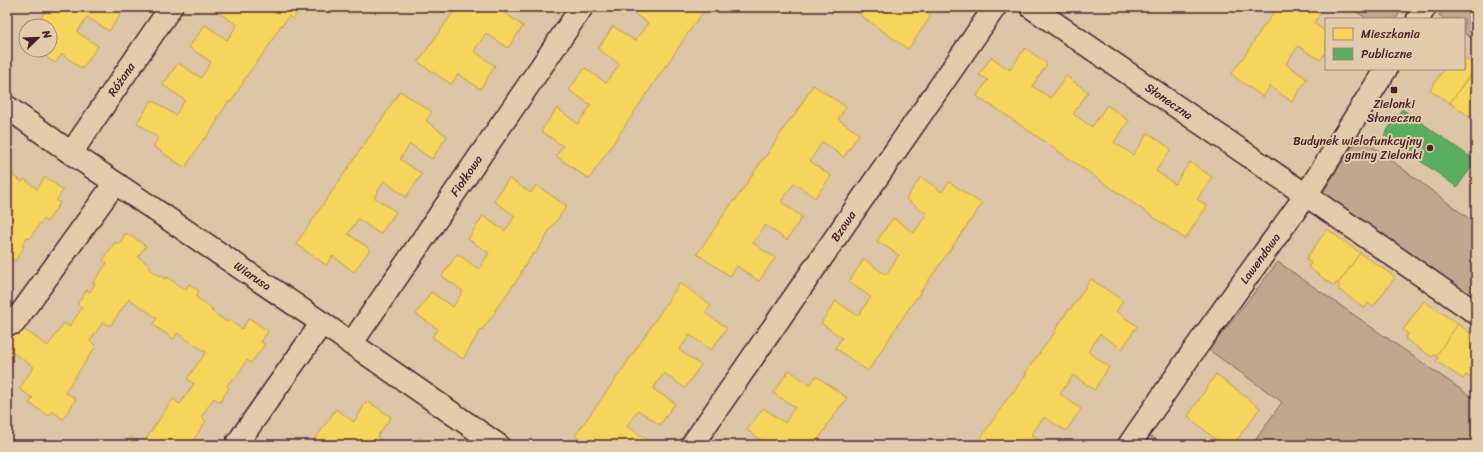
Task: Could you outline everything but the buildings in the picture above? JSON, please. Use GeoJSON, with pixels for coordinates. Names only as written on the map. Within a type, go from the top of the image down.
{"type":"FeatureCollection","features":[{"type":"Feature","properties":{"kind":"street","name":"Różana"},"geometry":{"type":"LineString","coordinates":[[71,153],[171,7]]}},
{"type":"Feature","properties":{"kind":"street","name":"Fiołkowa"},"geometry":{"type":"LineString","coordinates":[[351,344],[582,7]]}},
{"type":"Feature","properties":{"kind":"street","name":"Bzowa"},"geometry":{"type":"LineString","coordinates":[[692,445],[995,7]]}},
{"type":"Feature","properties":{"kind":"street","name":"Słoneczna"},"geometry":{"type":"LineString","coordinates":[[1031,7],[1306,195],[1476,314]]}},
{"type":"Feature","properties":{"kind":"street"},"geometry":{"type":"LineString","coordinates":[[1419,18],[1425,7]]}},
{"type":"Feature","properties":{"kind":"street","name":"Lawendowa"},"geometry":{"type":"LineString","coordinates":[[1129,445],[1192,353],[1306,195],[1385,70]]}},
{"type":"Feature","properties":{"kind":"street","name":"Wiarusa"},"geometry":{"type":"LineString","coordinates":[[7,107],[71,153],[498,445]]}},
{"type":"Feature","properties":{"kind":"street"},"geometry":{"type":"LineString","coordinates":[[14,323],[115,183]]}},
{"type":"Feature","properties":{"kind":"street"},"geometry":{"type":"LineString","coordinates":[[236,445],[322,324]]}},
{"type":"Feature","properties":{"kind":"shaded area"},"geometry":{"type":"Polygon","coordinates":[[[1350,7],[1403,7],[1397,18],[1366,18],[1350,7]]]}},
{"type":"Feature","properties":{"kind":"shaded area"},"geometry":{"type":"Polygon","coordinates":[[[1444,7],[1476,7],[1476,41],[1465,34],[1465,18],[1443,18],[1439,15],[1444,7]]]}},
{"type":"Feature","properties":{"kind":"shaded area"},"geometry":{"type":"Polygon","coordinates":[[[1359,136],[1476,224],[1476,309],[1318,200],[1359,136]]]}},
{"type":"Feature","properties":{"kind":"shaded area"},"geometry":{"type":"Polygon","coordinates":[[[1278,262],[1476,400],[1476,445],[1252,445],[1282,402],[1209,350],[1278,262]]]}},
{"type":"Feature","properties":{"kind":"shaded area"},"geometry":{"type":"Polygon","coordinates":[[[1148,434],[1165,445],[1143,445],[1148,434]]]}},
{"type":"Feature","properties":{"kind":"place","name":"Zielonki Słoneczna"},"geometry":{"type":"Point","coordinates":[1394,90]}},
{"type":"Feature","properties":{"kind":"place","name":"Budynek wielofunkcyjny gminy Zielonki"},"geometry":{"type":"Point","coordinates":[1430,148]}}]}
